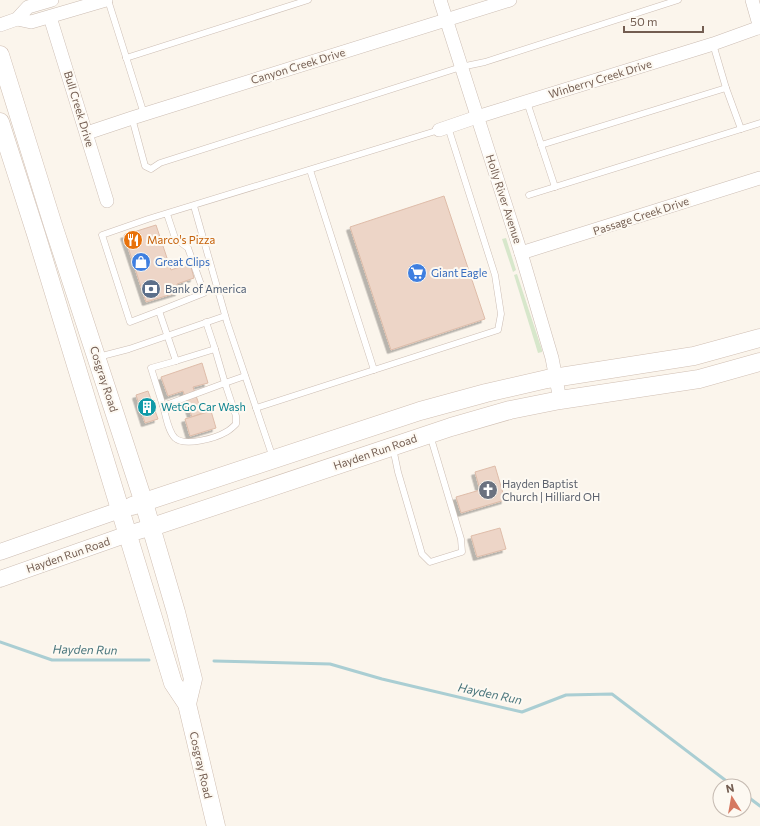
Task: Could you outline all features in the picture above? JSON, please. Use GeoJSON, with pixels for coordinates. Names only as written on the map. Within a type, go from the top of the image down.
{"type":"FeatureCollection","features":[{"type":"Feature","properties":{"kind":"main road","name":"Cosgray Road"},"geometry":{"type":"LineString","coordinates":[[0,55],[152,527],[193,679],[187,704]]}},
{"type":"Feature","properties":{"kind":"main road","name":"Cosgray Road"},"geometry":{"type":"LineString","coordinates":[[0,122],[173,683],[187,704],[216,826]]}},
{"type":"Feature","properties":{"kind":"main road"},"geometry":{"type":"LineString","coordinates":[[120,510],[420,411],[486,393],[556,378],[694,356],[760,338]]}},
{"type":"Feature","properties":{"kind":"main road","name":"Hayden Run Road"},"geometry":{"type":"LineString","coordinates":[[152,527],[430,434],[510,410],[560,400],[699,379],[760,362]]}},
{"type":"Feature","properties":{"kind":"street"},"geometry":{"type":"LineString","coordinates":[[0,26],[17,19],[28,7],[52,0]]}},
{"type":"Feature","properties":{"kind":"street"},"geometry":{"type":"LineString","coordinates":[[17,19],[31,22],[107,0]]}},
{"type":"Feature","properties":{"kind":"street","name":"Holly River Avenue"},"geometry":{"type":"LineString","coordinates":[[440,0],[521,253],[552,358],[560,400]]}},
{"type":"Feature","properties":{"kind":"street","name":"Canyon Creek Drive"},"geometry":{"type":"LineString","coordinates":[[87,134],[138,116],[510,0]]}},
{"type":"Feature","properties":{"kind":"street"},"geometry":{"type":"LineString","coordinates":[[752,0],[760,27]]}},
{"type":"Feature","properties":{"kind":"street","name":"Bull Creek Drive"},"geometry":{"type":"LineString","coordinates":[[50,17],[107,201]]}},
{"type":"Feature","properties":{"kind":"street","name":"Winberry Creek Drive"},"geometry":{"type":"LineString","coordinates":[[443,129],[477,117],[713,44],[760,27]]}},
{"type":"Feature","properties":{"kind":"street","name":"Passage Creek Drive"},"geometry":{"type":"LineString","coordinates":[[521,253],[760,178]]}},
{"type":"Feature","properties":{"kind":"street"},"geometry":{"type":"LineString","coordinates":[[0,552],[120,510]]}},
{"type":"Feature","properties":{"kind":"street","name":"Hayden Run Road"},"geometry":{"type":"LineString","coordinates":[[0,579],[152,527]]}},
{"type":"Feature","properties":{"kind":"lane"},"geometry":{"type":"LineString","coordinates":[[107,0],[126,58],[138,116],[145,166],[151,169],[160,162],[461,67],[485,62],[678,0]]}},
{"type":"Feature","properties":{"kind":"lane"},"geometry":{"type":"LineString","coordinates":[[126,58],[308,0]]}},
{"type":"Feature","properties":{"kind":"lane"},"geometry":{"type":"LineString","coordinates":[[713,44],[726,88],[741,129]]}},
{"type":"Feature","properties":{"kind":"lane"},"geometry":{"type":"LineString","coordinates":[[541,145],[726,88]]}},
{"type":"Feature","properties":{"kind":"lane"},"geometry":{"type":"LineString","coordinates":[[527,102],[555,187]]}},
{"type":"Feature","properties":{"kind":"lane"},"geometry":{"type":"LineString","coordinates":[[529,195],[760,123]]}},
{"type":"Feature","properties":{"kind":"lane"},"geometry":{"type":"LineString","coordinates":[[167,214],[175,238],[188,248],[204,293],[159,312],[130,322],[102,235],[167,214],[443,129],[495,275],[501,314],[498,330],[256,408]]}},
{"type":"Feature","properties":{"kind":"lane"},"geometry":{"type":"LineString","coordinates":[[310,170],[374,370]]}},
{"type":"Feature","properties":{"kind":"lane"},"geometry":{"type":"LineString","coordinates":[[194,206],[225,316],[273,460]]}},
{"type":"Feature","properties":{"kind":"lane"},"geometry":{"type":"LineString","coordinates":[[159,312],[176,361]]}},
{"type":"Feature","properties":{"kind":"lane"},"geometry":{"type":"LineString","coordinates":[[97,358],[225,316]]}},
{"type":"Feature","properties":{"kind":"lane"},"geometry":{"type":"LineString","coordinates":[[206,322],[215,349],[225,383],[236,416],[236,424],[227,432],[201,440],[182,442],[171,433],[151,368],[215,349]]}},
{"type":"Feature","properties":{"kind":"lane"},"geometry":{"type":"LineString","coordinates":[[163,406],[245,376]]}},
{"type":"Feature","properties":{"kind":"lane"},"geometry":{"type":"LineString","coordinates":[[392,447],[422,554],[430,562],[462,552],[461,539],[430,434]]}},
{"type":"Feature","properties":{"kind":"green space"},"geometry":{"type":"Polygon","coordinates":[[[506,238],[516,270],[513,272],[502,239],[506,238]]]}},
{"type":"Feature","properties":{"kind":"green space"},"geometry":{"type":"Polygon","coordinates":[[[517,274],[542,352],[538,353],[514,275],[517,274]]]}},
{"type":"Feature","properties":{"kind":"building","name":"Giant Eagle"},"geometry":{"type":"Polygon","coordinates":[[[444,196],[485,319],[391,350],[350,227],[444,196]]]}},
{"type":"Feature","properties":{"kind":"building"},"geometry":{"type":"Polygon","coordinates":[[[156,225],[171,270],[190,263],[194,278],[177,284],[179,292],[146,302],[124,235],[156,225]]]}},
{"type":"Feature","properties":{"kind":"building"},"geometry":{"type":"Polygon","coordinates":[[[202,363],[208,383],[193,387],[202,413],[192,417],[183,391],[168,396],[161,377],[202,363]]]}},
{"type":"Feature","properties":{"kind":"building","name":"WetGo Car Wash"},"geometry":{"type":"Polygon","coordinates":[[[148,391],[158,419],[145,423],[136,395],[148,391]]]}},
{"type":"Feature","properties":{"kind":"building"},"geometry":{"type":"Polygon","coordinates":[[[211,411],[216,428],[190,436],[185,419],[211,411]]]}},
{"type":"Feature","properties":{"kind":"building"},"geometry":{"type":"Polygon","coordinates":[[[495,466],[505,500],[461,513],[456,497],[480,490],[475,472],[495,466]]]}},
{"type":"Feature","properties":{"kind":"building"},"geometry":{"type":"Polygon","coordinates":[[[500,528],[506,549],[477,557],[471,536],[500,528]]]}},
{"type":"Feature","properties":{"kind":"waterway","name":"Hayden Run"},"geometry":{"type":"LineString","coordinates":[[0,642],[52,660],[149,660]]}},
{"type":"Feature","properties":{"kind":"waterway","name":"Hayden Run"},"geometry":{"type":"LineString","coordinates":[[214,661],[330,664],[382,679],[522,712],[566,695],[612,694],[722,778]]}},
{"type":"Feature","properties":{"kind":"waterway","name":"Hayden Run"},"geometry":{"type":"LineString","coordinates":[[752,800],[760,806]]}},
{"type":"Feature","properties":{"kind":"place","name":"Marco's Pizza"},"geometry":{"type":"Point","coordinates":[133,240]}},
{"type":"Feature","properties":{"kind":"place","name":"Great Clips"},"geometry":{"type":"Point","coordinates":[141,262]}},
{"type":"Feature","properties":{"kind":"place","name":"Giant Eagle"},"geometry":{"type":"Point","coordinates":[417,273]}},
{"type":"Feature","properties":{"kind":"place","name":"Bank of America"},"geometry":{"type":"Point","coordinates":[151,289]}},
{"type":"Feature","properties":{"kind":"place","name":"WetGo Car Wash"},"geometry":{"type":"Point","coordinates":[147,407]}},
{"type":"Feature","properties":{"kind":"place","name":"Hayden Baptist Church | Hilliard OH"},"geometry":{"type":"Point","coordinates":[488,490]}}]}
